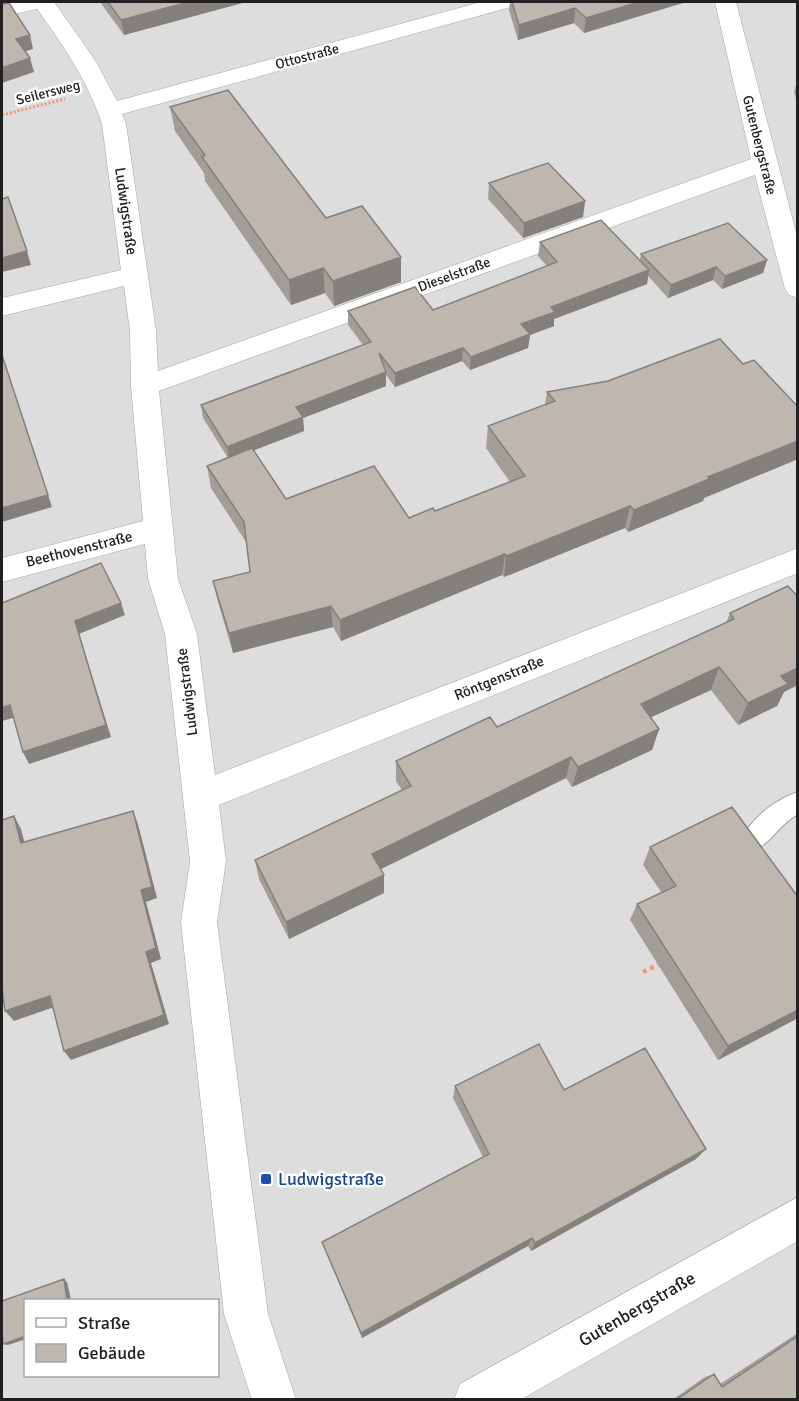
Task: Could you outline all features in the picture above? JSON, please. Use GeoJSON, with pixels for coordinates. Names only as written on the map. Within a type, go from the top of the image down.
{"type":"FeatureCollection","features":[{"type":"Feature","properties":{"kind":"street"},"geometry":{"type":"LineString","coordinates":[[2,11],[42,2]]}},
{"type":"Feature","properties":{"kind":"street","name":"Ludwigstraße"},"geometry":{"type":"LineString","coordinates":[[42,2],[76,48],[105,100],[135,274],[143,331],[145,386],[163,579],[181,634],[208,861],[199,922],[246,1314],[274,1400]]}},
{"type":"Feature","properties":{"kind":"street","name":"Ottostraße"},"geometry":{"type":"LineString","coordinates":[[105,100],[503,2]]}},
{"type":"Feature","properties":{"kind":"street","name":"Gutenbergstraße"},"geometry":{"type":"LineString","coordinates":[[725,2],[764,163],[798,289]]}},
{"type":"Feature","properties":{"kind":"street","name":"Dieselstraße"},"geometry":{"type":"LineString","coordinates":[[145,386],[764,163]]}},
{"type":"Feature","properties":{"kind":"street"},"geometry":{"type":"LineString","coordinates":[[2,307],[135,274]]}},
{"type":"Feature","properties":{"kind":"street","name":"Beethovenstraße"},"geometry":{"type":"LineString","coordinates":[[2,570],[157,529]]}},
{"type":"Feature","properties":{"kind":"street","name":"Röntgenstraße"},"geometry":{"type":"LineString","coordinates":[[200,797],[798,560]]}},
{"type":"Feature","properties":{"kind":"street","name":"Gutenbergstraße"},"geometry":{"type":"LineString","coordinates":[[476,1400],[798,1218]]}},
{"type":"Feature","properties":{"kind":"lane"},"geometry":{"type":"LineString","coordinates":[[754,839],[782,810],[798,802]]}},
{"type":"Feature","properties":{"kind":"path","name":"Seilersweg"},"geometry":{"type":"LineString","coordinates":[[2,115],[105,100]]}},
{"type":"Feature","properties":{"kind":"path"},"geometry":{"type":"LineString","coordinates":[[643,972],[663,962]]}},
{"type":"Feature","properties":{"kind":"shaded area"},"geometry":{"type":"Polygon","coordinates":[[[2,2],[797,2],[797,1399],[2,1400],[2,2]]]}},
{"type":"Feature","properties":{"kind":"building"},"geometry":{"type":"Polygon","coordinates":[[[108,2],[189,2],[121,20],[108,2]]]}},
{"type":"Feature","properties":{"kind":"building"},"geometry":{"type":"Polygon","coordinates":[[[512,2],[639,2],[586,18],[575,8],[519,25],[512,2]]]}},
{"type":"Feature","properties":{"kind":"building"},"geometry":{"type":"Polygon","coordinates":[[[9,3],[30,35],[16,39],[30,58],[2,68],[2,4],[9,3]]]}},
{"type":"Feature","properties":{"kind":"building"},"geometry":{"type":"Polygon","coordinates":[[[228,90],[326,218],[362,206],[401,257],[333,281],[323,268],[289,280],[202,157],[205,155],[170,107],[228,90]]]}},
{"type":"Feature","properties":{"kind":"building"},"geometry":{"type":"Polygon","coordinates":[[[548,163],[585,201],[524,223],[489,183],[548,163]]]}},
{"type":"Feature","properties":{"kind":"building"},"geometry":{"type":"Polygon","coordinates":[[[8,197],[27,251],[2,258],[2,199],[8,197]]]}},
{"type":"Feature","properties":{"kind":"building"},"geometry":{"type":"Polygon","coordinates":[[[601,220],[649,270],[551,307],[555,312],[521,324],[530,334],[471,357],[463,348],[395,373],[379,353],[386,372],[296,407],[303,417],[227,447],[201,405],[371,342],[348,311],[415,287],[433,310],[557,262],[540,242],[601,220]]]}},
{"type":"Feature","properties":{"kind":"building"},"geometry":{"type":"Polygon","coordinates":[[[728,223],[767,260],[725,276],[716,267],[671,285],[641,254],[728,223]]]}},
{"type":"Feature","properties":{"kind":"building"},"geometry":{"type":"Polygon","coordinates":[[[720,339],[743,364],[754,360],[798,407],[798,441],[634,510],[630,506],[340,620],[331,606],[229,633],[213,581],[250,572],[244,522],[207,466],[252,448],[286,499],[374,466],[409,518],[433,508],[435,511],[525,476],[488,426],[555,401],[547,392],[608,381],[720,339]]]}},
{"type":"Feature","properties":{"kind":"building"},"geometry":{"type":"Polygon","coordinates":[[[2,355],[48,495],[2,508],[2,355]]]}},
{"type":"Feature","properties":{"kind":"building"},"geometry":{"type":"Polygon","coordinates":[[[101,563],[121,603],[75,621],[106,725],[23,752],[10,705],[2,708],[2,603],[101,563]]]}},
{"type":"Feature","properties":{"kind":"building"},"geometry":{"type":"Polygon","coordinates":[[[788,586],[798,597],[798,668],[781,676],[788,684],[748,703],[719,667],[641,704],[659,729],[578,767],[571,757],[372,854],[384,875],[286,922],[255,860],[411,786],[396,761],[490,717],[497,727],[734,619],[730,613],[788,586]]]}},
{"type":"Feature","properties":{"kind":"building"},"geometry":{"type":"Polygon","coordinates":[[[732,807],[798,897],[798,1010],[728,1046],[637,904],[676,886],[650,847],[732,807]]]}},
{"type":"Feature","properties":{"kind":"building"},"geometry":{"type":"Polygon","coordinates":[[[133,811],[152,887],[141,890],[156,948],[146,952],[164,1015],[64,1051],[50,996],[5,1011],[2,989],[2,820],[14,816],[21,843],[133,811]]]}},
{"type":"Feature","properties":{"kind":"building"},"geometry":{"type":"Polygon","coordinates":[[[539,1044],[564,1090],[645,1048],[706,1149],[535,1243],[532,1238],[361,1333],[322,1242],[489,1154],[455,1086],[539,1044]]]}},
{"type":"Feature","properties":{"kind":"building"},"geometry":{"type":"Polygon","coordinates":[[[64,1279],[67,1299],[24,1299],[24,1337],[3,1344],[2,1301],[64,1279]]]}},
{"type":"Feature","properties":{"kind":"building"},"geometry":{"type":"Polygon","coordinates":[[[798,1336],[798,1400],[676,1400],[714,1374],[722,1387],[798,1336]]]}},
{"type":"Feature","properties":{"kind":"place","name":"Ludwigstraße"},"geometry":{"type":"Point","coordinates":[266,1179]}}]}
